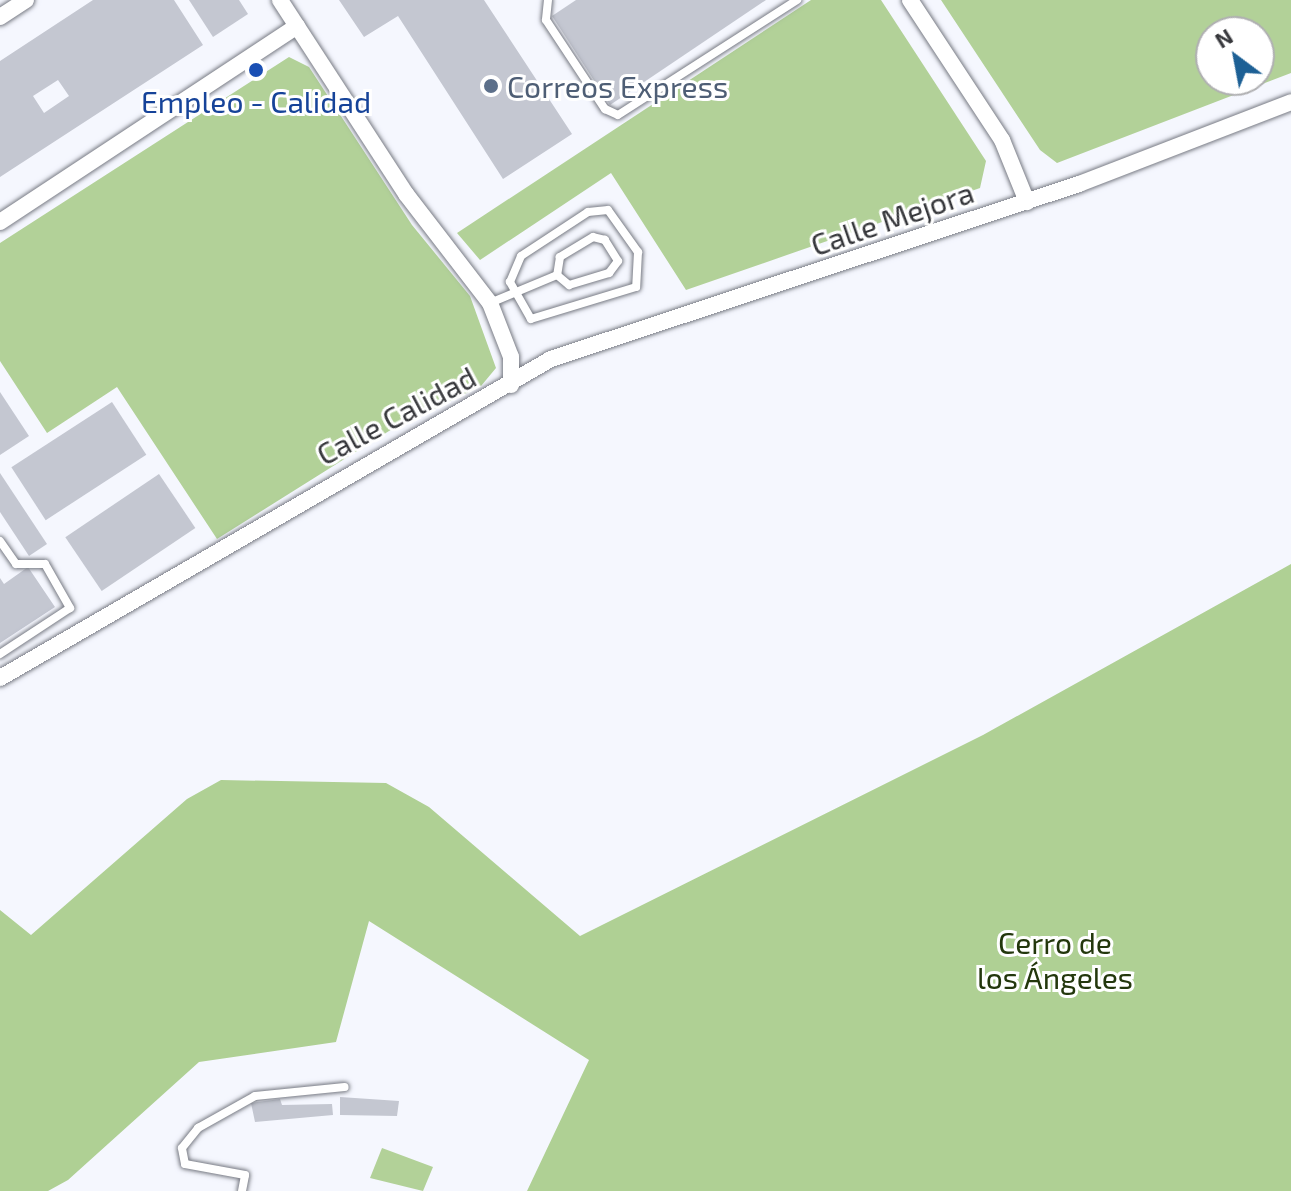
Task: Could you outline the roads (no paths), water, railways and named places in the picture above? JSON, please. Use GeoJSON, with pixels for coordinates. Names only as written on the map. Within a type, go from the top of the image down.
{"type":"FeatureCollection","features":[{"type":"Feature","properties":{"kind":"street"},"geometry":{"type":"LineString","coordinates":[[0,17],[26,0]]}},
{"type":"Feature","properties":{"kind":"street","name":"Calle Calidad"},"geometry":{"type":"LineString","coordinates":[[0,678],[356,466],[511,385],[511,357],[490,303],[406,194],[280,0]]}},
{"type":"Feature","properties":{"kind":"street"},"geometry":{"type":"LineString","coordinates":[[910,0],[1002,140],[1027,202]]}},
{"type":"Feature","properties":{"kind":"street"},"geometry":{"type":"LineString","coordinates":[[0,222],[297,26]]}},
{"type":"Feature","properties":{"kind":"street","name":"Calle Mejora"},"geometry":{"type":"LineString","coordinates":[[511,385],[551,359],[1027,202],[1291,102]]}},
{"type":"Feature","properties":{"kind":"lane"},"geometry":{"type":"LineString","coordinates":[[548,0],[546,20],[605,109],[618,115],[797,0]]}},
{"type":"Feature","properties":{"kind":"lane"},"geometry":{"type":"LineString","coordinates":[[588,212],[614,214],[638,252],[632,291],[539,321],[527,315],[515,293],[511,274],[521,256],[588,212]]}},
{"type":"Feature","properties":{"kind":"lane"},"geometry":{"type":"LineString","coordinates":[[593,237],[616,256],[609,273],[569,285],[557,275],[560,257],[593,237]]}},
{"type":"Feature","properties":{"kind":"lane"},"geometry":{"type":"LineString","coordinates":[[490,303],[557,275]]}},
{"type":"Feature","properties":{"kind":"lane"},"geometry":{"type":"LineString","coordinates":[[0,541],[16,564],[45,564],[70,608],[0,654]]}},
{"type":"Feature","properties":{"kind":"lane"},"geometry":{"type":"LineString","coordinates":[[242,1191],[245,1175],[185,1164],[182,1148],[198,1128],[255,1096],[345,1087]]}},
{"type":"Feature","properties":{"kind":"place","name":"Empleo - Calidad"},"geometry":{"type":"Point","coordinates":[256,70]}},
{"type":"Feature","properties":{"kind":"place","name":"Correos Express"},"geometry":{"type":"Point","coordinates":[491,86]}},
{"type":"Feature","properties":{"kind":"park label","name":"Cerro de los Ángeles"},"geometry":{"type":"Point","coordinates":[1055,959]}}]}
